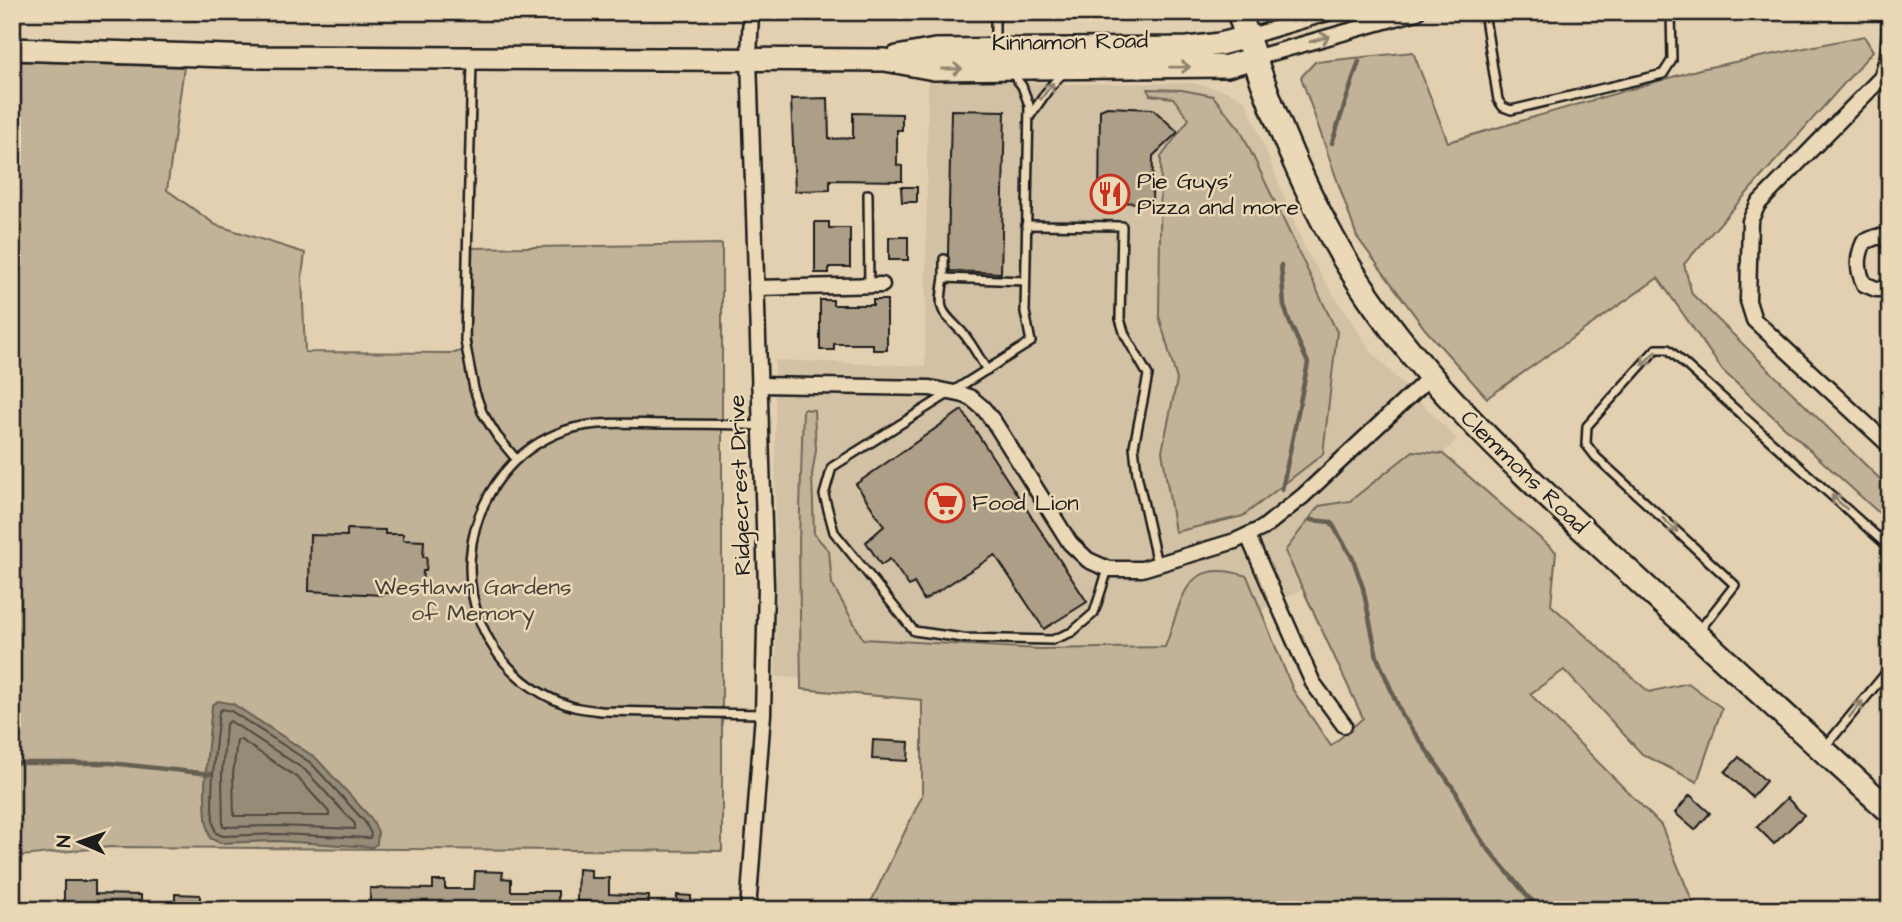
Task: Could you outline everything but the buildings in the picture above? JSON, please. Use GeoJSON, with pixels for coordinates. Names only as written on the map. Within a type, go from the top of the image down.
{"type":"FeatureCollection","features":[{"type":"Feature","properties":{"kind":"main road","name":"Clemmons Road"},"geometry":{"type":"LineString","coordinates":[[1239,12],[1298,168],[1332,237],[1363,289],[1430,377],[1486,439],[1890,811]]}},
{"type":"Feature","properties":{"kind":"main road","name":"Kinnamon Road"},"geometry":{"type":"LineString","coordinates":[[885,60],[934,50],[1188,48],[1220,44],[1251,48]]}},
{"type":"Feature","properties":{"kind":"main road","name":"Kinnamon Road"},"geometry":{"type":"LineString","coordinates":[[12,49],[258,57],[885,60],[934,69],[1008,69],[1227,66],[1251,48]]}},
{"type":"Feature","properties":{"kind":"street","name":"Ridgecrest Drive"},"geometry":{"type":"LineString","coordinates":[[748,910],[763,714],[766,587],[749,58],[751,12]]}},
{"type":"Feature","properties":{"kind":"street","name":"Kinnamon Road"},"geometry":{"type":"LineString","coordinates":[[1251,48],[1331,12]]}},
{"type":"Feature","properties":{"kind":"street","name":"Kinnamon Road"},"geometry":{"type":"LineString","coordinates":[[1251,48],[1408,13]]}},
{"type":"Feature","properties":{"kind":"street"},"geometry":{"type":"LineString","coordinates":[[1890,27],[1888,56],[1881,78],[1758,204],[1750,221],[1748,301],[1754,320],[1890,446]]}},
{"type":"Feature","properties":{"kind":"street"},"geometry":{"type":"LineString","coordinates":[[1890,237],[1876,237],[1864,242],[1859,253],[1858,272],[1864,284],[1877,289],[1890,289]]}},
{"type":"Feature","properties":{"kind":"street"},"geometry":{"type":"LineString","coordinates":[[756,288],[876,285]]}},
{"type":"Feature","properties":{"kind":"street"},"geometry":{"type":"LineString","coordinates":[[760,385],[930,388],[971,398],[994,422],[1070,543],[1088,560],[1108,569],[1128,570],[1158,564],[1248,536],[1277,518],[1430,377]]}},
{"type":"Feature","properties":{"kind":"street"},"geometry":{"type":"LineString","coordinates":[[1248,536],[1313,683],[1345,726]]}},
{"type":"Feature","properties":{"kind":"lane"},"geometry":{"type":"LineString","coordinates":[[995,12],[995,49]]}},
{"type":"Feature","properties":{"kind":"lane"},"geometry":{"type":"LineString","coordinates":[[1484,12],[1498,100],[1503,107],[1511,110],[1663,74],[1672,60],[1671,12]]}},
{"type":"Feature","properties":{"kind":"lane"},"geometry":{"type":"LineString","coordinates":[[472,58],[465,341],[474,389],[482,412],[516,459]]}},
{"type":"Feature","properties":{"kind":"lane"},"geometry":{"type":"LineString","coordinates":[[1030,116],[1050,87],[1068,68]]}},
{"type":"Feature","properties":{"kind":"lane"},"geometry":{"type":"LineString","coordinates":[[1008,69],[1026,95],[1030,116],[1025,312],[1031,342],[832,467],[824,495],[834,532],[914,631],[964,638],[1052,640],[1072,632],[1094,613],[1108,569]]}},
{"type":"Feature","properties":{"kind":"lane"},"geometry":{"type":"LineString","coordinates":[[868,194],[876,285]]}},
{"type":"Feature","properties":{"kind":"lane"},"geometry":{"type":"LineString","coordinates":[[1026,225],[1122,226],[1119,319],[1148,375],[1134,446],[1137,474],[1158,564]]}},
{"type":"Feature","properties":{"kind":"lane"},"geometry":{"type":"LineString","coordinates":[[944,259],[940,299],[946,318],[963,333],[987,370]]}},
{"type":"Feature","properties":{"kind":"lane"},"geometry":{"type":"LineString","coordinates":[[944,278],[1025,281]]}},
{"type":"Feature","properties":{"kind":"lane"},"geometry":{"type":"LineString","coordinates":[[1696,634],[1735,585],[1596,457],[1586,444],[1587,426],[1656,349],[1668,349],[1890,548]]}},
{"type":"Feature","properties":{"kind":"lane"},"geometry":{"type":"LineString","coordinates":[[761,426],[592,424],[554,434],[516,459],[498,481],[482,507],[473,531],[469,565],[471,596],[489,640],[516,673],[531,686],[575,707],[626,713],[763,714]]}},
{"type":"Feature","properties":{"kind":"lane"},"geometry":{"type":"LineString","coordinates":[[1822,750],[1890,668]]}},
{"type":"Feature","properties":{"kind":"shaded area"},"geometry":{"type":"Polygon","coordinates":[[[928,79],[1069,84],[1192,83],[1227,91],[1246,101],[1305,249],[1328,286],[1373,354],[1457,439],[1330,575],[1185,650],[949,695],[776,676],[775,360],[925,366],[928,79]]]}},
{"type":"Feature","properties":{"kind":"green space"},"geometry":{"type":"Polygon","coordinates":[[[1864,36],[1873,51],[1684,264],[1692,294],[1890,489],[1890,523],[1723,371],[1658,278],[1487,398],[1425,329],[1357,237],[1301,77],[1315,62],[1413,52],[1448,142],[1700,69],[1864,36]]]}},
{"type":"Feature","properties":{"kind":"green space","name":"Westlawn Gardens of Memory"},"geometry":{"type":"Polygon","coordinates":[[[12,61],[184,67],[167,190],[216,225],[305,253],[302,276],[305,352],[455,353],[471,347],[468,297],[470,248],[722,244],[722,851],[110,847],[12,857],[12,61]]]}},
{"type":"Feature","properties":{"kind":"green space"},"geometry":{"type":"Polygon","coordinates":[[[1148,89],[1182,90],[1213,96],[1240,129],[1337,332],[1323,454],[1243,516],[1175,532],[1162,451],[1177,380],[1159,316],[1161,157],[1189,119],[1173,98],[1150,95],[1148,89]]]}},
{"type":"Feature","properties":{"kind":"green space"},"geometry":{"type":"Polygon","coordinates":[[[803,409],[814,410],[814,534],[829,551],[832,584],[863,639],[1039,649],[1165,647],[1188,586],[1197,577],[1209,572],[1226,571],[1247,576],[1293,690],[1331,746],[1363,718],[1285,551],[1319,506],[1350,501],[1413,451],[1443,454],[1556,552],[1551,605],[1649,692],[1688,683],[1722,708],[1697,782],[1642,754],[1564,670],[1530,694],[1661,825],[1696,910],[870,910],[870,904],[922,796],[922,700],[801,689],[799,543],[803,409]]]}},
{"type":"Feature","properties":{"kind":"water"},"geometry":{"type":"Polygon","coordinates":[[[218,701],[233,704],[316,758],[371,818],[378,832],[377,844],[372,847],[277,841],[220,843],[210,838],[205,808],[206,772],[212,705],[218,701]]]}},
{"type":"Feature","properties":{"kind":"waterway"},"geometry":{"type":"LineString","coordinates":[[1332,143],[1359,61]]}},
{"type":"Feature","properties":{"kind":"waterway"},"geometry":{"type":"LineString","coordinates":[[1281,265],[1284,306],[1308,363],[1282,490]]}},
{"type":"Feature","properties":{"kind":"waterway"},"geometry":{"type":"LineString","coordinates":[[1311,520],[1331,522],[1353,559],[1363,588],[1377,657],[1402,715],[1456,792],[1469,821],[1484,844],[1528,897],[1543,910]]}},
{"type":"Feature","properties":{"kind":"waterway"},"geometry":{"type":"LineString","coordinates":[[12,763],[110,763],[210,774]]}},
{"type":"Feature","properties":{"kind":"place","name":"Pie Guys' Pizza and more"},"geometry":{"type":"Point","coordinates":[1110,194]}},
{"type":"Feature","properties":{"kind":"place","name":"Food Lion"},"geometry":{"type":"Point","coordinates":[945,503]}}]}
